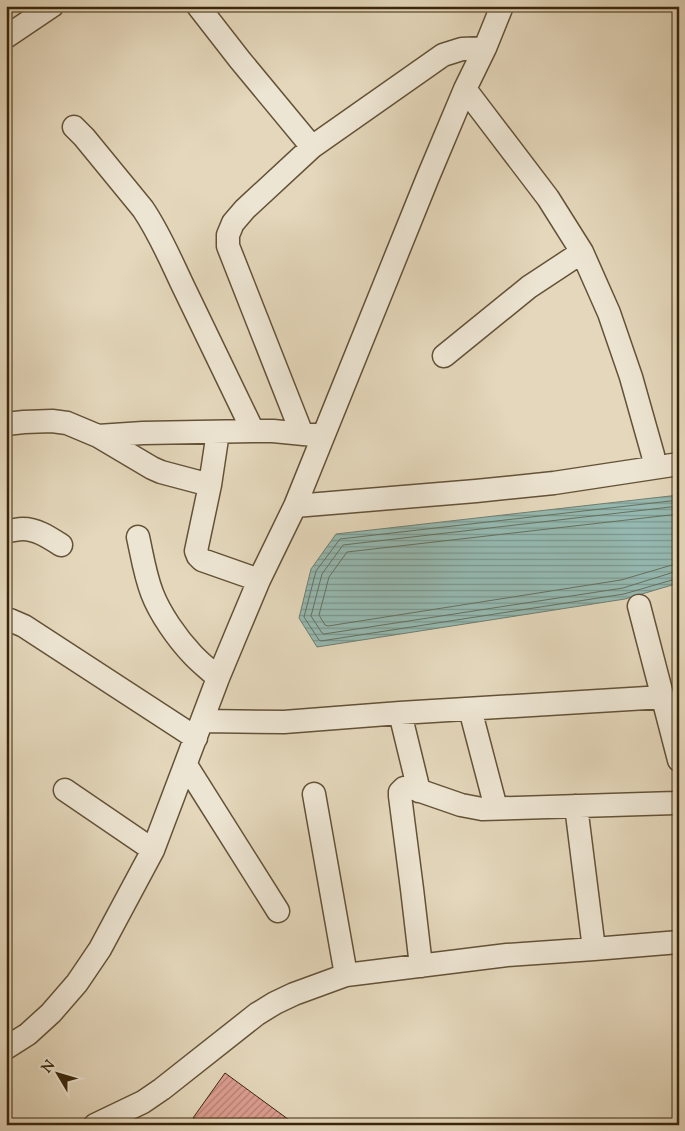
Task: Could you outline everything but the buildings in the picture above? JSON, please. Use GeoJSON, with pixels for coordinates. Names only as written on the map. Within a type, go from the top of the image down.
{"type":"FeatureCollection","features":[{"type":"Feature","properties":{"kind":"street"},"geometry":{"type":"LineString","coordinates":[[6,37],[52,6]]}},
{"type":"Feature","properties":{"kind":"street"},"geometry":{"type":"LineString","coordinates":[[198,6],[312,147]]}},
{"type":"Feature","properties":{"kind":"street"},"geometry":{"type":"LineString","coordinates":[[6,1048],[28,1034],[51,1013],[77,983],[100,949],[153,850],[218,678],[259,580],[295,506],[312,435],[428,177],[502,6]]}},
{"type":"Feature","properties":{"kind":"street"},"geometry":{"type":"LineString","coordinates":[[312,435],[228,246],[228,235],[233,224],[245,209],[312,147],[443,55],[462,49],[485,48]]}},
{"type":"Feature","properties":{"kind":"street"},"geometry":{"type":"LineString","coordinates":[[465,89],[548,198],[582,252],[610,313],[631,377],[653,455]]}},
{"type":"Feature","properties":{"kind":"street"},"geometry":{"type":"LineString","coordinates":[[74,127],[152,222],[253,430]]}},
{"type":"Feature","properties":{"kind":"street"},"geometry":{"type":"LineString","coordinates":[[444,356],[529,287],[582,252]]}},
{"type":"Feature","properties":{"kind":"street"},"geometry":{"type":"LineString","coordinates":[[6,424],[52,421],[67,423],[98,436],[161,472],[210,484]]}},
{"type":"Feature","properties":{"kind":"street"},"geometry":{"type":"LineString","coordinates":[[98,436],[253,430],[312,435]]}},
{"type":"Feature","properties":{"kind":"street"},"geometry":{"type":"LineString","coordinates":[[218,432],[210,484],[196,551],[202,560],[259,580]]}},
{"type":"Feature","properties":{"kind":"street"},"geometry":{"type":"LineString","coordinates":[[295,506],[544,484],[679,464]]}},
{"type":"Feature","properties":{"kind":"street"},"geometry":{"type":"LineString","coordinates":[[6,531],[24,529],[38,532],[61,545]]}},
{"type":"Feature","properties":{"kind":"street"},"geometry":{"type":"LineString","coordinates":[[138,537],[147,578],[157,604],[181,641],[218,678]]}},
{"type":"Feature","properties":{"kind":"street"},"geometry":{"type":"LineString","coordinates":[[639,606],[679,760]]}},
{"type":"Feature","properties":{"kind":"street"},"geometry":{"type":"LineString","coordinates":[[6,620],[24,626],[199,729],[470,708],[662,697]]}},
{"type":"Feature","properties":{"kind":"street"},"geometry":{"type":"LineString","coordinates":[[470,708],[496,808]]}},
{"type":"Feature","properties":{"kind":"street"},"geometry":{"type":"LineString","coordinates":[[400,713],[419,791]]}},
{"type":"Feature","properties":{"kind":"street"},"geometry":{"type":"LineString","coordinates":[[186,765],[278,911]]}},
{"type":"Feature","properties":{"kind":"street"},"geometry":{"type":"LineString","coordinates":[[421,966],[400,796],[400,792],[404,788],[409,787],[461,805],[482,808],[675,803],[679,801]]}},
{"type":"Feature","properties":{"kind":"street"},"geometry":{"type":"LineString","coordinates":[[65,790],[153,850]]}},
{"type":"Feature","properties":{"kind":"street"},"geometry":{"type":"LineString","coordinates":[[314,794],[346,975]]}},
{"type":"Feature","properties":{"kind":"street"},"geometry":{"type":"LineString","coordinates":[[576,806],[594,949]]}},
{"type":"Feature","properties":{"kind":"street"},"geometry":{"type":"LineString","coordinates":[[95,1125],[142,1102],[162,1089],[257,1014],[275,1003],[346,975],[507,955],[679,942]]}},
{"type":"Feature","properties":{"kind":"water"},"geometry":{"type":"Polygon","coordinates":[[[679,495],[679,583],[625,599],[317,647],[299,618],[311,569],[336,534],[679,495]]]}}]}
